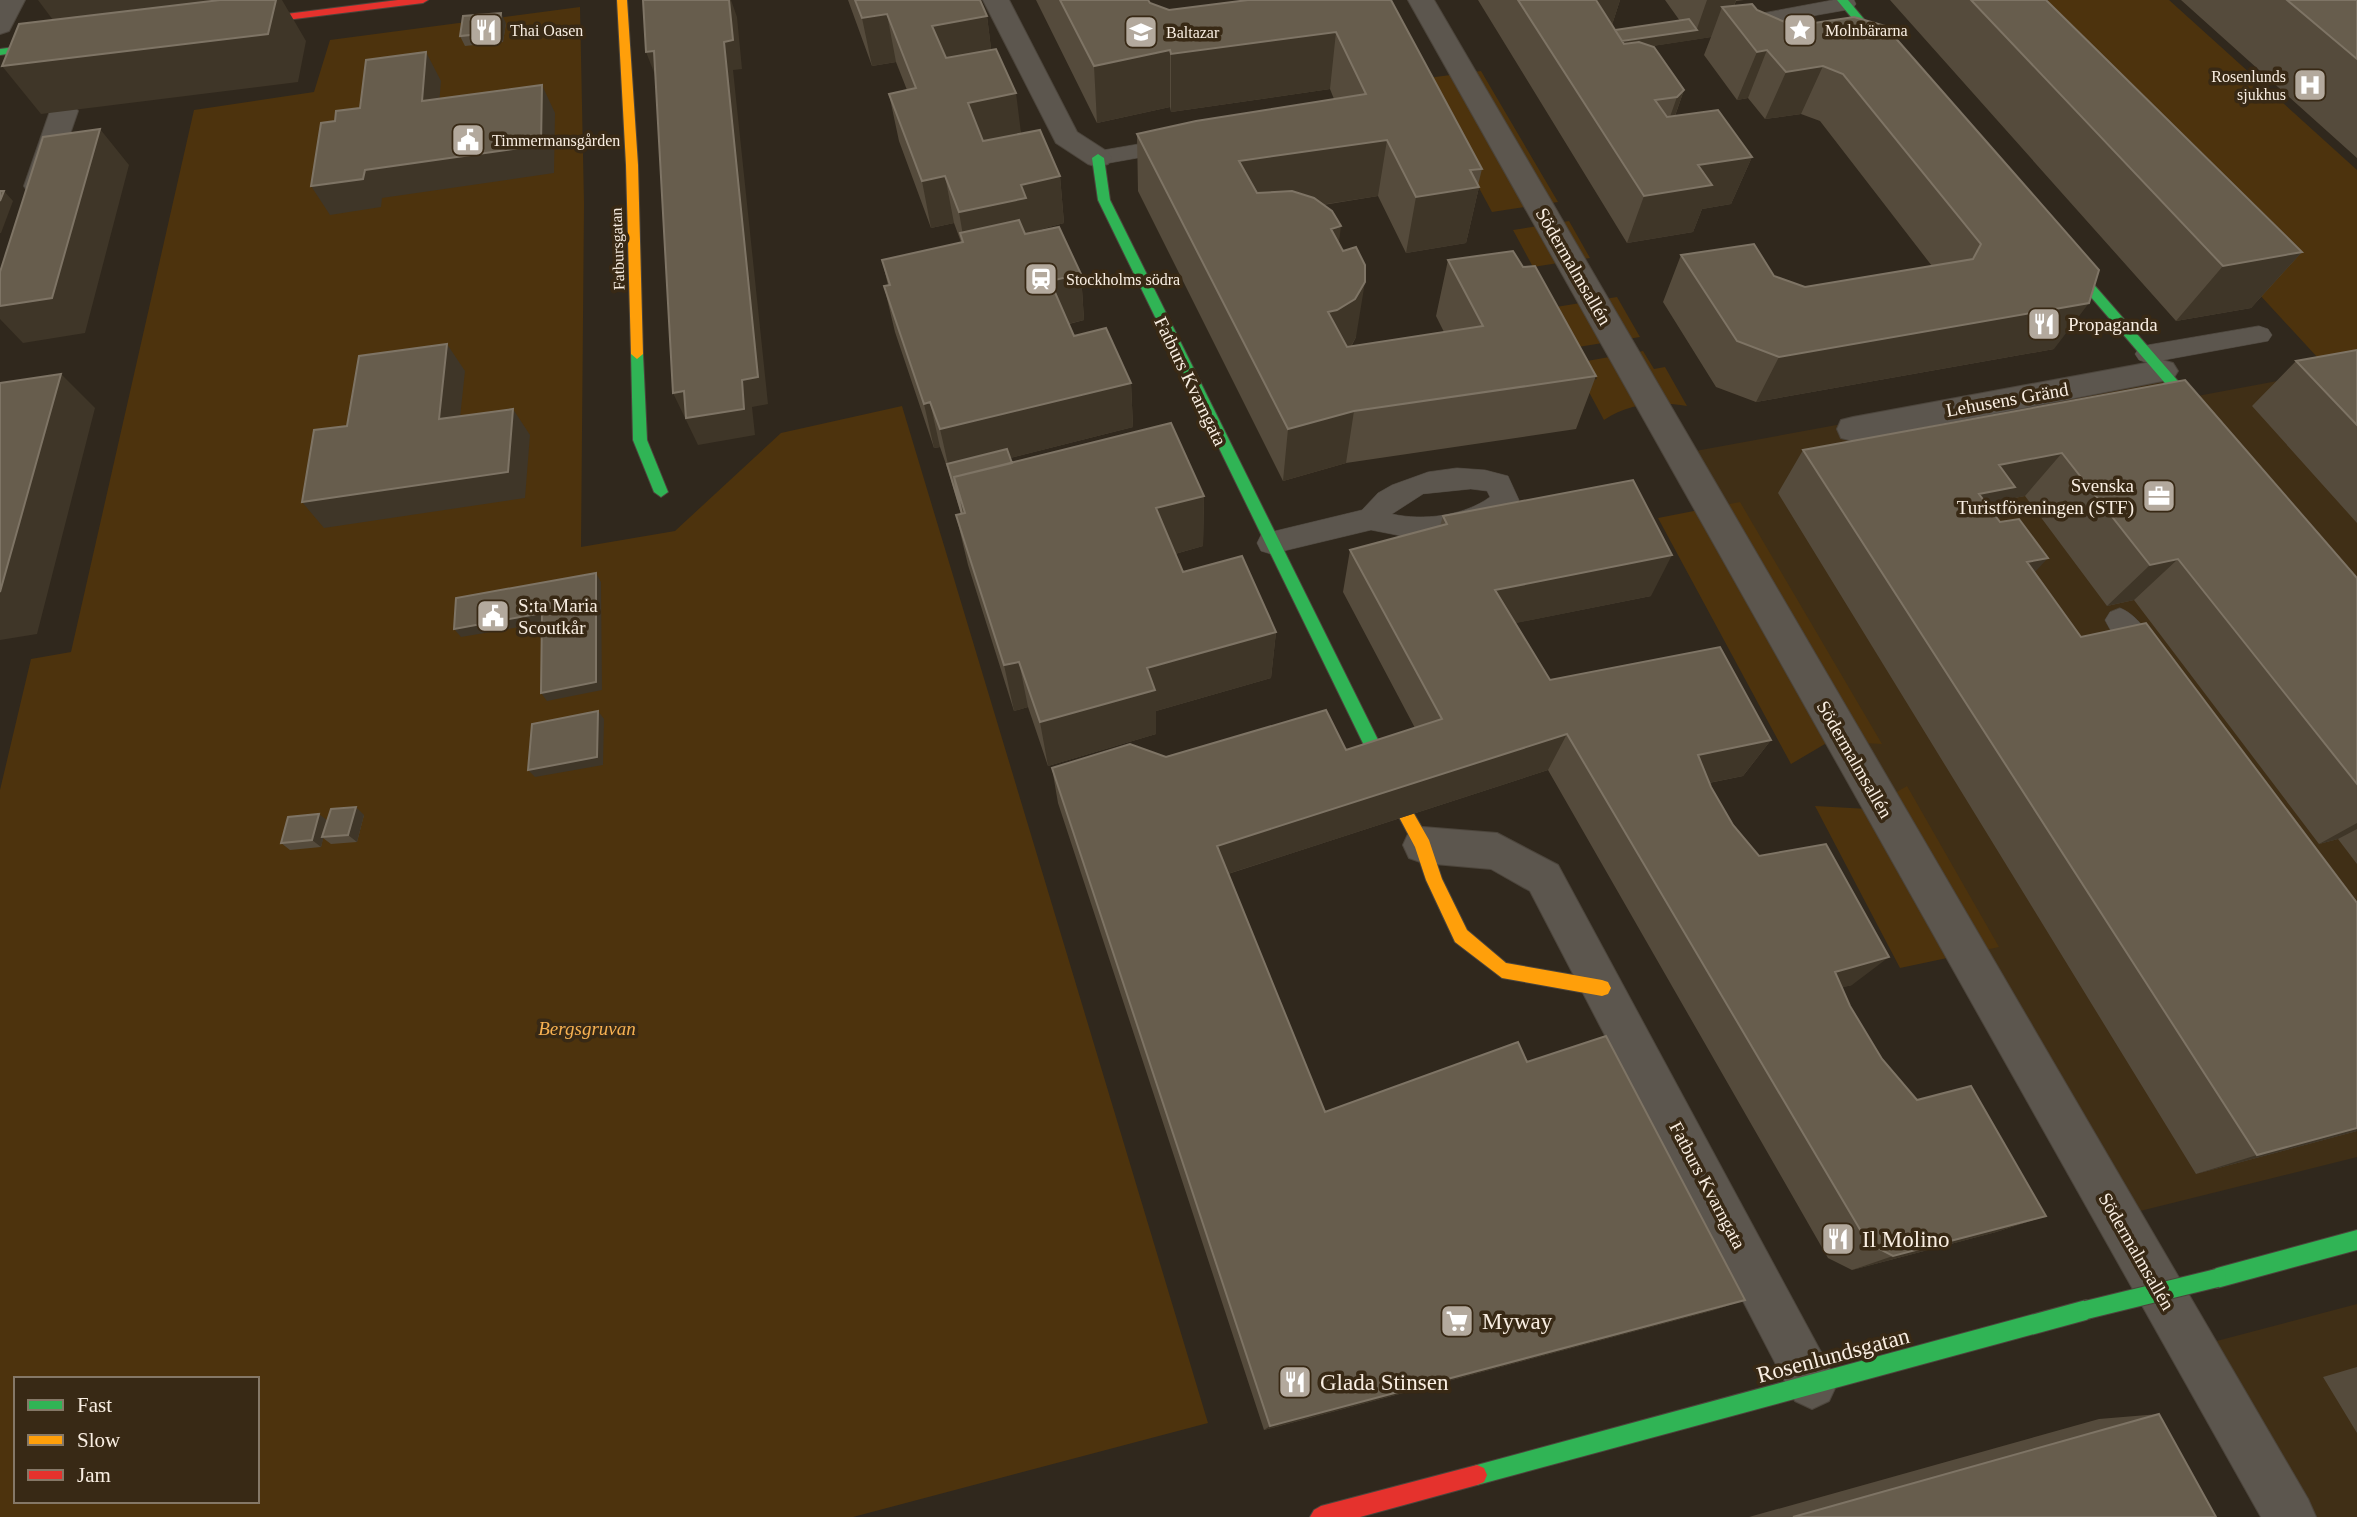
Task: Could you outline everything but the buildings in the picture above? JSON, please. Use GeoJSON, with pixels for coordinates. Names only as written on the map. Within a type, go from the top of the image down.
{"type":"FeatureCollection","features":[{"type":"Feature","properties":{"kind":"street"},"geometry":{"type":"LineString","coordinates":[[0,26],[12,0]]}},
{"type":"Feature","properties":{"kind":"street"},"geometry":{"type":"LineString","coordinates":[[219,25],[248,11],[423,0]]}},
{"type":"Feature","properties":{"kind":"street","name":"Fatbursgatan"},"geometry":{"type":"LineString","coordinates":[[622,0],[632,165],[640,440],[661,492]]}},
{"type":"Feature","properties":{"kind":"street"},"geometry":{"type":"LineString","coordinates":[[996,0],[1066,137],[1098,158]]}},
{"type":"Feature","properties":{"kind":"street","name":"Södermalmsallén"},"geometry":{"type":"LineString","coordinates":[[1421,0],[2290,1517]]}},
{"type":"Feature","properties":{"kind":"street"},"geometry":{"type":"LineString","coordinates":[[1844,2],[1903,71]]}},
{"type":"Feature","properties":{"kind":"street"},"geometry":{"type":"LineString","coordinates":[[0,52],[78,42]]}},
{"type":"Feature","properties":{"kind":"street"},"geometry":{"type":"LineString","coordinates":[[28,216],[64,111]]}},
{"type":"Feature","properties":{"kind":"street","name":"Fatburs Kvarngata"},"geometry":{"type":"LineString","coordinates":[[1098,158],[1104,200],[1385,771]]}},
{"type":"Feature","properties":{"kind":"street"},"geometry":{"type":"LineString","coordinates":[[2048,239],[2220,438]]}},
{"type":"Feature","properties":{"kind":"street","name":"Lehusens Gränd"},"geometry":{"type":"LineString","coordinates":[[1853,429],[2155,363]]}},
{"type":"Feature","properties":{"kind":"street","name":"Fatburs Kvarngata"},"geometry":{"type":"LineString","coordinates":[[1415,831],[1434,880],[1461,936],[1502,970],[1602,988]]}},
{"type":"Feature","properties":{"kind":"street","name":"Fatburs Kvarngata"},"geometry":{"type":"LineString","coordinates":[[1415,831],[1497,851],[1544,878],[1812,1384]]}},
{"type":"Feature","properties":{"kind":"street","name":"Rosenlundsgatan"},"geometry":{"type":"LineString","coordinates":[[1321,1517],[2086,1310],[2357,1240]]}},
{"type":"Feature","properties":{"kind":"lane"},"geometry":{"type":"LineString","coordinates":[[1771,49],[1761,48],[1747,30],[1760,19],[1844,2]]}},
{"type":"Feature","properties":{"kind":"lane"},"geometry":{"type":"LineString","coordinates":[[1851,43],[1875,40]]}},
{"type":"Feature","properties":{"kind":"lane"},"geometry":{"type":"LineString","coordinates":[[1098,158],[1203,141]]}},
{"type":"Feature","properties":{"kind":"lane"},"geometry":{"type":"LineString","coordinates":[[2155,363],[2259,335]]}},
{"type":"Feature","properties":{"kind":"lane"},"geometry":{"type":"LineString","coordinates":[[1271,543],[1371,519]]}},
{"type":"Feature","properties":{"kind":"lane"},"geometry":{"type":"LineString","coordinates":[[2120,620],[2169,687]]}},
{"type":"Feature","properties":{"kind":"shaded area"},"geometry":{"type":"Polygon","coordinates":[[[2163,365],[2192,397],[2357,366],[2357,1157],[2124,1215],[1679,454],[2163,365]]]}},
{"type":"Feature","properties":{"kind":"shaded area"},"geometry":{"type":"Polygon","coordinates":[[[2357,1304],[2357,1517],[2287,1517],[2190,1348],[2357,1304]]]}},
{"type":"Feature","properties":{"kind":"green space"},"geometry":{"type":"Polygon","coordinates":[[[2048,0],[2169,0],[2357,170],[2357,366],[2330,371],[2236,269],[2060,41],[2048,0]]]}},
{"type":"Feature","properties":{"kind":"green space","name":"Bergsgruvan"},"geometry":{"type":"Polygon","coordinates":[[[580,7],[584,204],[581,547],[675,531],[781,433],[902,406],[1208,1423],[853,1517],[0,1517],[0,790],[31,659],[71,652],[194,110],[314,92],[330,40],[580,7]]]}},
{"type":"Feature","properties":{"kind":"green space"},"geometry":{"type":"Polygon","coordinates":[[[1481,71],[1558,202],[1492,212],[1420,79],[1481,71]]]}},
{"type":"Feature","properties":{"kind":"green space"},"geometry":{"type":"Polygon","coordinates":[[[1569,221],[1590,258],[1533,267],[1513,230],[1569,221]]]}},
{"type":"Feature","properties":{"kind":"green space"},"geometry":{"type":"Polygon","coordinates":[[[1617,297],[1640,337],[1578,347],[1556,307],[1617,297]]]}},
{"type":"Feature","properties":{"kind":"green space"},"geometry":{"type":"Polygon","coordinates":[[[1643,351],[1654,369],[1665,367],[1687,406],[1644,405],[1624,410],[1604,420],[1583,381],[1597,379],[1587,361],[1643,351]]]}},
{"type":"Feature","properties":{"kind":"green space"},"geometry":{"type":"Polygon","coordinates":[[[1740,502],[1882,744],[1830,741],[1791,764],[1658,518],[1740,502]]]}},
{"type":"Feature","properties":{"kind":"green space"},"geometry":{"type":"Polygon","coordinates":[[[1907,786],[1999,947],[1900,968],[1815,806],[1868,809],[1907,786]]]}},
{"type":"Feature","properties":{"kind":"traffic: fast"},"geometry":{"type":"LineString","coordinates":[[1842,0],[1890,57]]}},
{"type":"Feature","properties":{"kind":"traffic: fast"},"geometry":{"type":"LineString","coordinates":[[0,52],[60,44]]}},
{"type":"Feature","properties":{"kind":"traffic: fast"},"geometry":{"type":"LineString","coordinates":[[1098,158],[1104,200],[1385,771]]}},
{"type":"Feature","properties":{"kind":"traffic: fast"},"geometry":{"type":"LineString","coordinates":[[2058,251],[2206,422]]}},
{"type":"Feature","properties":{"kind":"traffic: fast"},"geometry":{"type":"LineString","coordinates":[[637,354],[640,440],[661,492]]}},
{"type":"Feature","properties":{"kind":"traffic: fast"},"geometry":{"type":"LineString","coordinates":[[2217,1278],[2357,1240]]}},
{"type":"Feature","properties":{"kind":"traffic: fast"},"geometry":{"type":"LineString","coordinates":[[2086,1310],[2217,1278]]}},
{"type":"Feature","properties":{"kind":"traffic: fast"},"geometry":{"type":"LineString","coordinates":[[1477,1475],[2086,1310]]}},
{"type":"Feature","properties":{"kind":"traffic: slow"},"geometry":{"type":"LineString","coordinates":[[622,0],[632,165],[637,354]]}},
{"type":"Feature","properties":{"kind":"traffic: slow"},"geometry":{"type":"LineString","coordinates":[[1407,817],[1423,845],[1434,880],[1461,936],[1502,970],[1602,988]]}},
{"type":"Feature","properties":{"kind":"traffic: jam"},"geometry":{"type":"LineString","coordinates":[[238,23],[423,0]]}},
{"type":"Feature","properties":{"kind":"traffic: jam"},"geometry":{"type":"LineString","coordinates":[[1321,1517],[1477,1475]]}},
{"type":"Feature","properties":{"kind":"place","name":"Thai Oasen"},"geometry":{"type":"Point","coordinates":[486,30]}},
{"type":"Feature","properties":{"kind":"place","name":"Molnbärarna"},"geometry":{"type":"Point","coordinates":[1800,30]}},
{"type":"Feature","properties":{"kind":"place","name":"Baltazar"},"geometry":{"type":"Point","coordinates":[1141,32]}},
{"type":"Feature","properties":{"kind":"place","name":"Rosenlunds sjukhus"},"geometry":{"type":"Point","coordinates":[2310,85]}},
{"type":"Feature","properties":{"kind":"place","name":"Timmermansgården"},"geometry":{"type":"Point","coordinates":[468,140]}},
{"type":"Feature","properties":{"kind":"place","name":"Stockholms södra"},"geometry":{"type":"Point","coordinates":[1041,279]}},
{"type":"Feature","properties":{"kind":"place","name":"Propaganda"},"geometry":{"type":"Point","coordinates":[2044,324]}},
{"type":"Feature","properties":{"kind":"place","name":"Svenska Turistföreningen (STF)"},"geometry":{"type":"Point","coordinates":[2159,496]}},
{"type":"Feature","properties":{"kind":"place","name":"S:ta Maria Scoutkår"},"geometry":{"type":"Point","coordinates":[493,616]}},
{"type":"Feature","properties":{"kind":"place","name":"Il Molino"},"geometry":{"type":"Point","coordinates":[1838,1239]}},
{"type":"Feature","properties":{"kind":"place","name":"Myway"},"geometry":{"type":"Point","coordinates":[1457,1321]}},
{"type":"Feature","properties":{"kind":"place","name":"Glada Stinsen"},"geometry":{"type":"Point","coordinates":[1295,1382]}}]}
